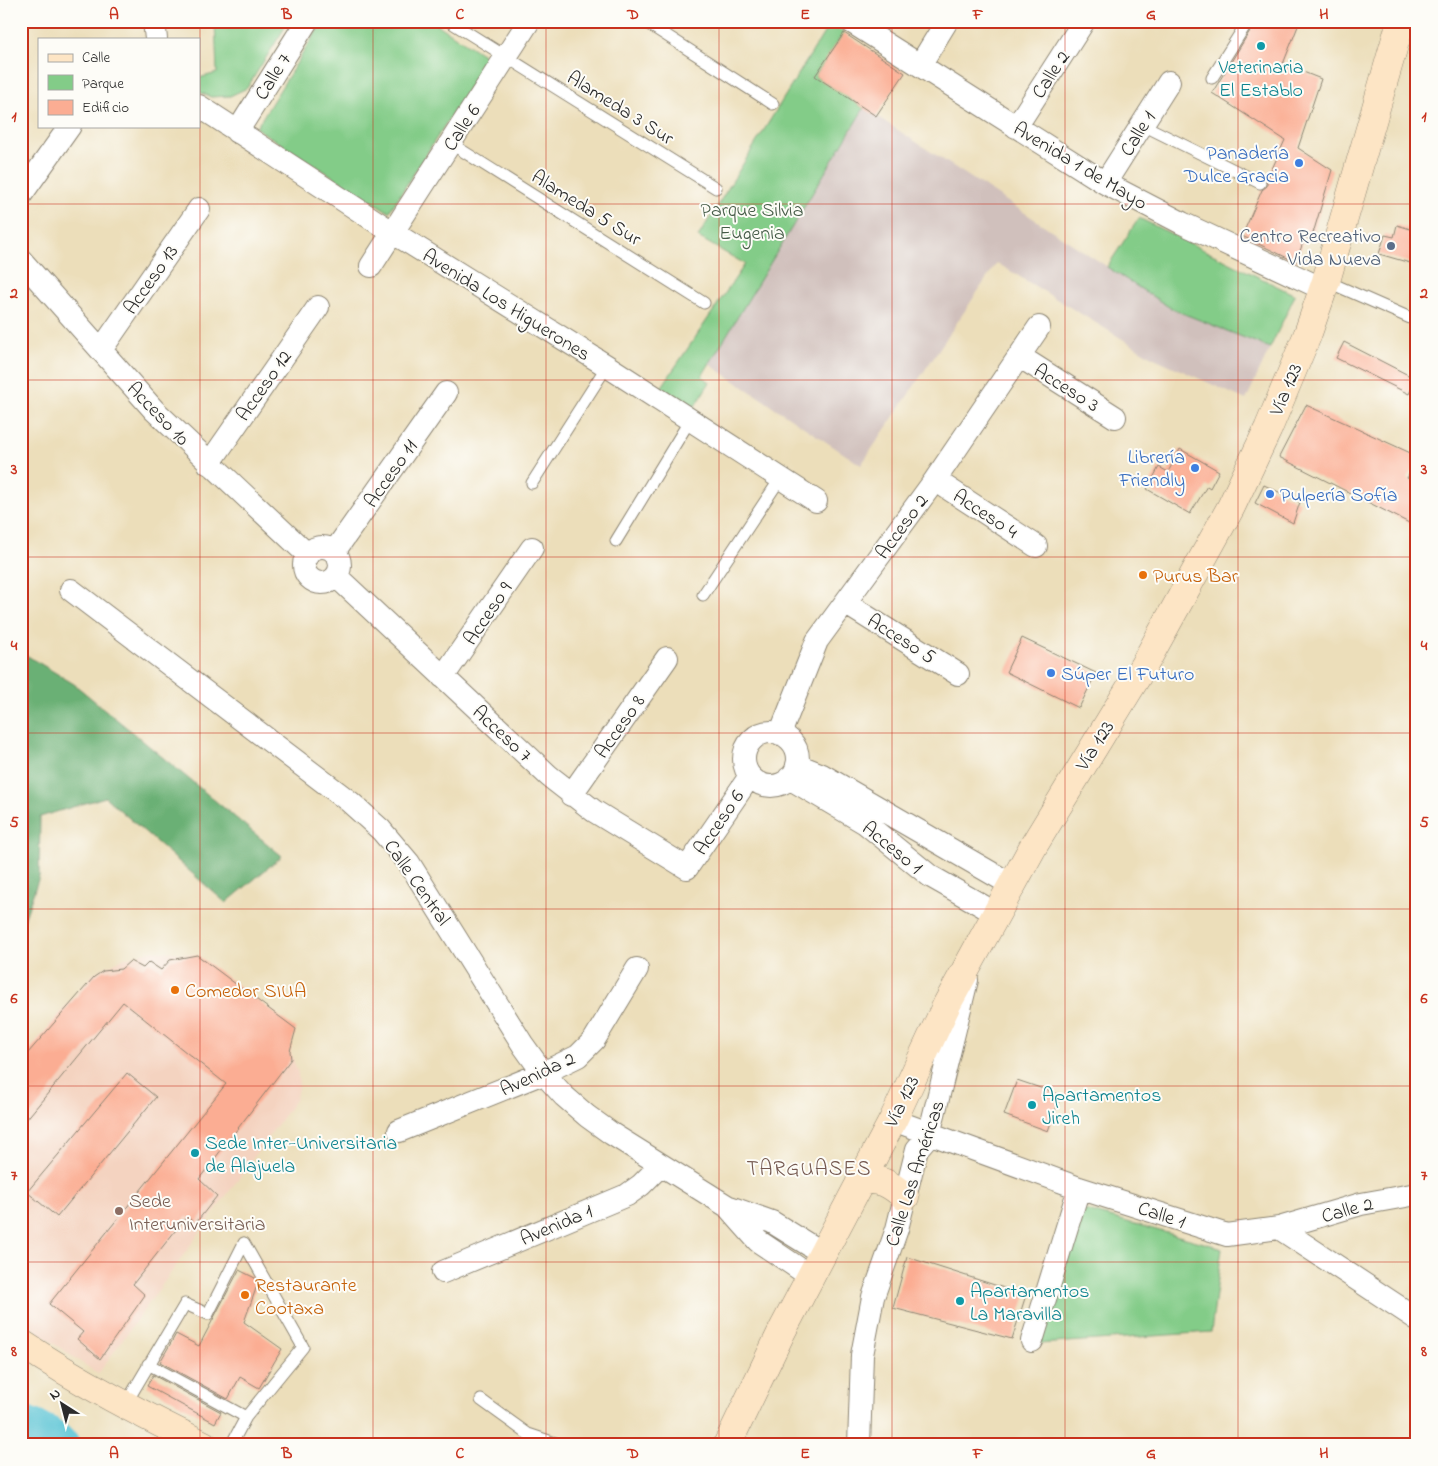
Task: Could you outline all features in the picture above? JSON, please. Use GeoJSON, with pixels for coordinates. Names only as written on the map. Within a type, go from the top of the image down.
{"type":"FeatureCollection","features":[{"type":"Feature","properties":{"kind":"main road","name":"Vía 123"},"geometry":{"type":"LineString","coordinates":[[727,1445],[816,1264],[892,1120],[947,1004],[972,962],[1012,885],[1144,665],[1231,508],[1272,420],[1306,336],[1324,285],[1401,21]]}},
{"type":"Feature","properties":{"kind":"main road"},"geometry":{"type":"LineString","coordinates":[[860,1181],[871,1179],[882,1181],[905,1197]]}},
{"type":"Feature","properties":{"kind":"main road"},"geometry":{"type":"LineString","coordinates":[[21,1343],[59,1369],[125,1406],[204,1445]]}},
{"type":"Feature","properties":{"kind":"street"},"geometry":{"type":"LineString","coordinates":[[154,21],[156,38]]}},
{"type":"Feature","properties":{"kind":"street","name":"Calle 7"},"geometry":{"type":"LineString","coordinates":[[237,132],[307,21]]}},
{"type":"Feature","properties":{"kind":"street","name":"Calle 6"},"geometry":{"type":"LineString","coordinates":[[371,266],[529,21]]}},
{"type":"Feature","properties":{"kind":"street","name":"Avenida 1 de Mayo"},"geometry":{"type":"LineString","coordinates":[[850,21],[1105,184],[1182,223],[1324,285]]}},
{"type":"Feature","properties":{"kind":"street"},"geometry":{"type":"LineString","coordinates":[[920,65],[947,21]]}},
{"type":"Feature","properties":{"kind":"street","name":"Calle 2"},"geometry":{"type":"LineString","coordinates":[[1016,127],[1084,21]]}},
{"type":"Feature","properties":{"kind":"street","name":"Calle 1"},"geometry":{"type":"LineString","coordinates":[[1105,184],[1169,82]]}},
{"type":"Feature","properties":{"kind":"street","name":"Avenida Los Higuerones"},"geometry":{"type":"LineString","coordinates":[[200,107],[392,232],[608,366],[816,501]]}},
{"type":"Feature","properties":{"kind":"street"},"geometry":{"type":"LineString","coordinates":[[21,196],[69,128]]}},
{"type":"Feature","properties":{"kind":"street","name":"Acceso 13"},"geometry":{"type":"LineString","coordinates":[[101,350],[199,209]]}},
{"type":"Feature","properties":{"kind":"street","name":"Acceso 10"},"geometry":{"type":"LineString","coordinates":[[21,260],[154,410],[308,555]]}},
{"type":"Feature","properties":{"kind":"street","name":"Acceso 12"},"geometry":{"type":"LineString","coordinates":[[210,464],[318,307]]}},
{"type":"Feature","properties":{"kind":"street","name":"Acceso 2"},"geometry":{"type":"LineString","coordinates":[[780,734],[817,641],[935,480],[1039,327]]}},
{"type":"Feature","properties":{"kind":"street","name":"Acceso 3"},"geometry":{"type":"LineString","coordinates":[[1019,356],[1115,417]]}},
{"type":"Feature","properties":{"kind":"street","name":"Acceso 11"},"geometry":{"type":"LineString","coordinates":[[334,552],[446,393]]}},
{"type":"Feature","properties":{"kind":"street","name":"Acceso 4"},"geometry":{"type":"LineString","coordinates":[[935,480],[1036,546]]}},
{"type":"Feature","properties":{"kind":"street"},"geometry":{"type":"LineString","coordinates":[[323,547],[334,552],[340,561],[339,571],[336,576],[327,582],[312,579],[308,576],[304,565],[308,555],[317,548],[323,547]]}},
{"type":"Feature","properties":{"kind":"street","name":"Acceso 9"},"geometry":{"type":"LineString","coordinates":[[443,677],[532,548]]}},
{"type":"Feature","properties":{"kind":"street","name":"Acceso 7"},"geometry":{"type":"LineString","coordinates":[[336,576],[571,795],[687,868]]}},
{"type":"Feature","properties":{"kind":"street","name":"Calle Central"},"geometry":{"type":"LineString","coordinates":[[71,590],[350,802],[381,830],[409,863],[523,1045],[543,1073],[587,1116],[726,1206],[772,1222],[816,1264]]}},
{"type":"Feature","properties":{"kind":"street","name":"Acceso 5"},"geometry":{"type":"LineString","coordinates":[[845,603],[958,674]]}},
{"type":"Feature","properties":{"kind":"street","name":"Acceso 8"},"geometry":{"type":"LineString","coordinates":[[571,795],[667,658]]}},
{"type":"Feature","properties":{"kind":"street"},"geometry":{"type":"LineString","coordinates":[[763,734],[780,734],[792,743],[796,750],[793,772],[774,786],[764,785],[750,776],[744,760],[749,744],[763,734]]}},
{"type":"Feature","properties":{"kind":"street","name":"Acceso 1"},"geometry":{"type":"LineString","coordinates":[[793,772],[869,813],[969,859],[1012,885]]}},
{"type":"Feature","properties":{"kind":"street","name":"Acceso 6"},"geometry":{"type":"LineString","coordinates":[[687,868],[750,776]]}},
{"type":"Feature","properties":{"kind":"street","name":"Acceso 1"},"geometry":{"type":"LineString","coordinates":[[869,813],[904,858],[953,890],[997,914]]}},
{"type":"Feature","properties":{"kind":"street"},"geometry":{"type":"LineString","coordinates":[[953,890],[969,859]]}},
{"type":"Feature","properties":{"kind":"street","name":"Calle Las Américas"},"geometry":{"type":"LineString","coordinates":[[859,1445],[862,1355],[872,1297],[897,1229],[917,1149],[929,1135],[972,962]]}},
{"type":"Feature","properties":{"kind":"street","name":"Avenida 2"},"geometry":{"type":"LineString","coordinates":[[399,1131],[543,1073],[578,1056],[594,1040],[637,969]]}},
{"type":"Feature","properties":{"kind":"street","name":"Calle 1"},"geometry":{"type":"LineString","coordinates":[[892,1120],[1079,1188],[1227,1235],[1279,1228]]}},
{"type":"Feature","properties":{"kind":"street","name":"Avenida 1"},"geometry":{"type":"LineString","coordinates":[[443,1272],[627,1195],[642,1185],[661,1165]]}},
{"type":"Feature","properties":{"kind":"street"},"geometry":{"type":"LineString","coordinates":[[1032,1341],[1079,1188]]}},
{"type":"Feature","properties":{"kind":"street","name":"Calle 2"},"geometry":{"type":"LineString","coordinates":[[1279,1228],[1362,1204],[1417,1194]]}},
{"type":"Feature","properties":{"kind":"street"},"geometry":{"type":"LineString","coordinates":[[1279,1228],[1417,1319]]}},
{"type":"Feature","properties":{"kind":"lane","name":"Alameda 3 Sur"},"geometry":{"type":"LineString","coordinates":[[449,21],[716,188]]}},
{"type":"Feature","properties":{"kind":"lane"},"geometry":{"type":"LineString","coordinates":[[644,21],[773,104]]}},
{"type":"Feature","properties":{"kind":"lane"},"geometry":{"type":"LineString","coordinates":[[1212,78],[1248,21]]}},
{"type":"Feature","properties":{"kind":"lane"},"geometry":{"type":"LineString","coordinates":[[1143,125],[1260,183]]}},
{"type":"Feature","properties":{"kind":"lane","name":"Alameda 5 Sur"},"geometry":{"type":"LineString","coordinates":[[450,143],[704,303]]}},
{"type":"Feature","properties":{"kind":"lane"},"geometry":{"type":"LineString","coordinates":[[1324,285],[1417,321]]}},
{"type":"Feature","properties":{"kind":"lane"},"geometry":{"type":"LineString","coordinates":[[532,483],[608,366]]}},
{"type":"Feature","properties":{"kind":"lane"},"geometry":{"type":"LineString","coordinates":[[616,541],[690,420]]}},
{"type":"Feature","properties":{"kind":"lane"},"geometry":{"type":"LineString","coordinates":[[703,595],[780,479]]}},
{"type":"Feature","properties":{"kind":"lane"},"geometry":{"type":"LineString","coordinates":[[125,1406],[185,1304],[208,1314],[244,1243],[303,1347],[246,1417],[231,1445]]}},
{"type":"Feature","properties":{"kind":"lane"},"geometry":{"type":"LineString","coordinates":[[148,1364],[246,1417]]}},
{"type":"Feature","properties":{"kind":"lane"},"geometry":{"type":"LineString","coordinates":[[480,1400],[528,1434],[561,1445]]}},
{"type":"Feature","properties":{"kind":"shaded area"},"geometry":{"type":"Polygon","coordinates":[[[864,108],[1172,309],[1270,348],[1246,400],[1152,357],[997,263],[861,465],[709,364],[864,108]]]}},
{"type":"Feature","properties":{"kind":"shaded area","name":"Sede Interuniversitaria"},"geometry":{"type":"Polygon","coordinates":[[[154,950],[197,955],[296,1029],[290,1051],[298,1073],[299,1085],[295,1100],[98,1374],[21,1321],[21,1059],[94,973],[122,959],[154,950]]]}},
{"type":"Feature","properties":{"kind":"green space"},"geometry":{"type":"Polygon","coordinates":[[[215,21],[289,21],[247,88],[230,96],[211,97],[200,92],[200,78],[217,73],[215,21]]]}},
{"type":"Feature","properties":{"kind":"green space"},"geometry":{"type":"Polygon","coordinates":[[[323,21],[432,21],[488,58],[389,212],[256,128],[323,21]]]}},
{"type":"Feature","properties":{"kind":"green space","name":"Parque Silvia Eugenia"},"geometry":{"type":"Polygon","coordinates":[[[830,23],[844,33],[815,76],[864,108],[702,376],[710,382],[693,409],[661,388],[745,264],[698,237],[830,23]]]}},
{"type":"Feature","properties":{"kind":"green space"},"geometry":{"type":"Polygon","coordinates":[[[1139,218],[1295,295],[1270,348],[1172,309],[1107,267],[1139,218]]]}},
{"type":"Feature","properties":{"kind":"green space"},"geometry":{"type":"Polygon","coordinates":[[[21,652],[74,684],[282,856],[226,903],[105,797],[40,817],[39,877],[21,929],[21,652]]]}},
{"type":"Feature","properties":{"kind":"green space"},"geometry":{"type":"Polygon","coordinates":[[[1084,1210],[1222,1248],[1211,1332],[1039,1344],[1084,1210]]]}},
{"type":"Feature","properties":{"kind":"green space"},"geometry":{"type":"Polygon","coordinates":[[[21,1428],[54,1445],[21,1445],[21,1428]]]}},
{"type":"Feature","properties":{"kind":"building"},"geometry":{"type":"Polygon","coordinates":[[[1256,21],[1300,21],[1283,64],[1321,79],[1298,148],[1332,170],[1311,240],[1305,237],[1296,262],[1242,236],[1262,190],[1267,186],[1267,180],[1285,140],[1212,93],[1256,21]]]}},
{"type":"Feature","properties":{"kind":"building"},"geometry":{"type":"Polygon","coordinates":[[[844,33],[905,73],[876,116],[815,76],[844,33]]]}},
{"type":"Feature","properties":{"kind":"building","name":"Centro Recreativo Vida Nueva"},"geometry":{"type":"Polygon","coordinates":[[[1397,225],[1417,231],[1417,265],[1379,254],[1385,235],[1394,237],[1397,225]]]}},
{"type":"Feature","properties":{"kind":"building"},"geometry":{"type":"Polygon","coordinates":[[[1344,342],[1416,379],[1409,394],[1336,358],[1344,342]]]}},
{"type":"Feature","properties":{"kind":"building"},"geometry":{"type":"Polygon","coordinates":[[[1306,405],[1417,456],[1417,462],[1407,478],[1417,483],[1417,527],[1279,457],[1306,405]]]}},
{"type":"Feature","properties":{"kind":"building"},"geometry":{"type":"Polygon","coordinates":[[[1180,449],[1219,471],[1210,488],[1207,486],[1190,514],[1147,489],[1159,467],[1168,472],[1180,449]]]}},
{"type":"Feature","properties":{"kind":"building"},"geometry":{"type":"Polygon","coordinates":[[[1264,485],[1300,502],[1293,523],[1255,503],[1264,485]]]}},
{"type":"Feature","properties":{"kind":"building","name":"Súper El Futuro"},"geometry":{"type":"Polygon","coordinates":[[[1022,638],[1096,673],[1079,708],[1006,672],[1022,638]]]}},
{"type":"Feature","properties":{"kind":"building","name":"Sede Inter-Universitaria de Alajuela"},"geometry":{"type":"Polygon","coordinates":[[[197,955],[296,1029],[290,1051],[291,1059],[199,1179],[217,1196],[195,1224],[187,1216],[133,1284],[145,1295],[100,1359],[77,1339],[83,1332],[49,1304],[226,1084],[123,1002],[21,1126],[21,1061],[94,977],[103,971],[121,969],[130,961],[143,968],[149,962],[161,970],[170,960],[197,955]]]}},
{"type":"Feature","properties":{"kind":"building"},"geometry":{"type":"Polygon","coordinates":[[[127,1073],[156,1097],[57,1217],[27,1192],[127,1073]]]}},
{"type":"Feature","properties":{"kind":"building","name":"Apartamentos Jireh"},"geometry":{"type":"Polygon","coordinates":[[[1017,1080],[1061,1095],[1048,1131],[1004,1115],[1017,1080]]]}},
{"type":"Feature","properties":{"kind":"building","name":"Apartamentos La Maravilla"},"geometry":{"type":"Polygon","coordinates":[[[907,1257],[1026,1295],[1012,1339],[893,1308],[907,1257]]]}},
{"type":"Feature","properties":{"kind":"building"},"geometry":{"type":"Polygon","coordinates":[[[239,1270],[255,1278],[258,1283],[244,1322],[282,1349],[259,1388],[240,1377],[228,1399],[160,1362],[176,1334],[199,1346],[239,1270]]]}},
{"type":"Feature","properties":{"kind":"building"},"geometry":{"type":"Polygon","coordinates":[[[153,1375],[221,1412],[215,1423],[147,1386],[153,1375]]]}},
{"type":"Feature","properties":{"kind":"waterway"},"geometry":{"type":"LineString","coordinates":[[21,1422],[48,1434],[62,1445]]}},
{"type":"Feature","properties":{"kind":"place","name":"Veterinaria El Establo"},"geometry":{"type":"Point","coordinates":[1261,46]}},
{"type":"Feature","properties":{"kind":"place","name":"Panadería Dulce Gracia"},"geometry":{"type":"Point","coordinates":[1299,163]}},
{"type":"Feature","properties":{"kind":"place","name":"Centro Recreativo Vida Nueva"},"geometry":{"type":"Point","coordinates":[1391,246]}},
{"type":"Feature","properties":{"kind":"place","name":"Librería Friendly"},"geometry":{"type":"Point","coordinates":[1195,468]}},
{"type":"Feature","properties":{"kind":"place","name":"Pulpería Sofía"},"geometry":{"type":"Point","coordinates":[1270,494]}},
{"type":"Feature","properties":{"kind":"place","name":"Purus Bar"},"geometry":{"type":"Point","coordinates":[1143,575]}},
{"type":"Feature","properties":{"kind":"place","name":"Súper El Futuro"},"geometry":{"type":"Point","coordinates":[1051,673]}},
{"type":"Feature","properties":{"kind":"place","name":"Comedor SIUA"},"geometry":{"type":"Point","coordinates":[175,990]}},
{"type":"Feature","properties":{"kind":"place","name":"Apartamentos Jireh"},"geometry":{"type":"Point","coordinates":[1032,1105]}},
{"type":"Feature","properties":{"kind":"place","name":"Sede Inter-Universitaria de Alajuela"},"geometry":{"type":"Point","coordinates":[195,1153]}},
{"type":"Feature","properties":{"kind":"place","name":"Sede Interuniversitaria"},"geometry":{"type":"Point","coordinates":[119,1211]}},
{"type":"Feature","properties":{"kind":"place","name":"Restaurante Cootaxa"},"geometry":{"type":"Point","coordinates":[245,1295]}},
{"type":"Feature","properties":{"kind":"place","name":"Apartamentos La Maravilla"},"geometry":{"type":"Point","coordinates":[960,1301]}},
{"type":"Feature","properties":{"kind":"district","name":"TARGUASES"},"geometry":{"type":"Point","coordinates":[809,1168]}}]}
